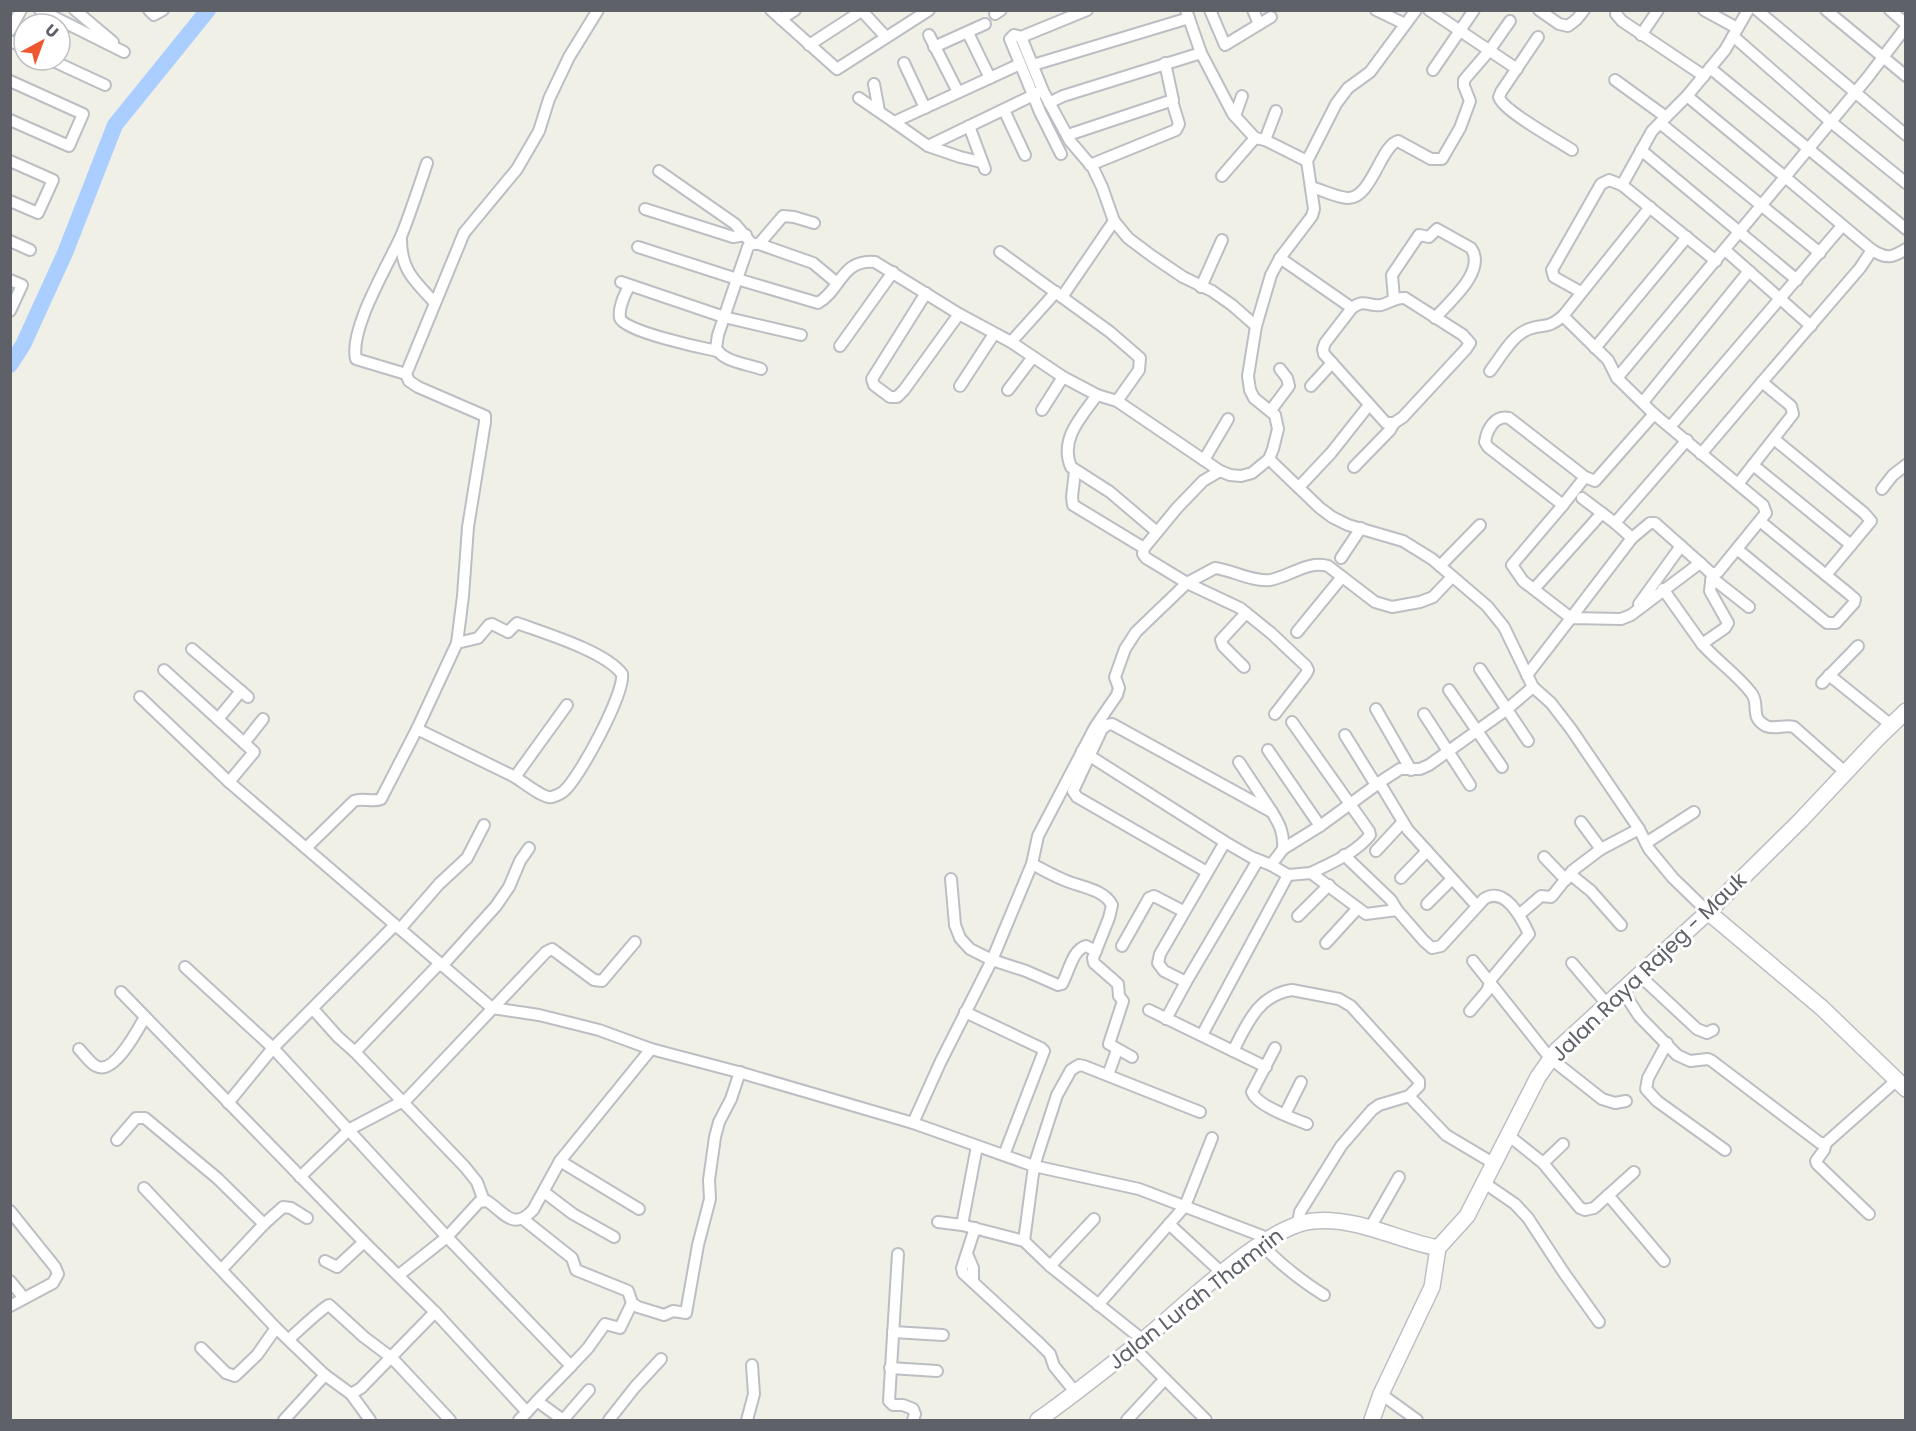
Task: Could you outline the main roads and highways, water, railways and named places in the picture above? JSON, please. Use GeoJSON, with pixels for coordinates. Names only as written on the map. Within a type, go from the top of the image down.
{"type":"FeatureCollection","features":[{"type":"Feature","properties":{"kind":"main road","name":"Jalan Raya Rajeg - Mauk"},"geometry":{"type":"LineString","coordinates":[[1438,1248],[1467,1216],[1550,1058],[1708,912],[1801,820],[1905,711]]}},
{"type":"Feature","properties":{"kind":"main road"},"geometry":{"type":"LineString","coordinates":[[1708,912],[1822,1008],[1901,1085]]}},
{"type":"Feature","properties":{"kind":"main road","name":"Jalan Lurah Thamrin"},"geometry":{"type":"LineString","coordinates":[[1038,1420],[1076,1393],[1222,1273],[1287,1227],[1298,1223],[1332,1220],[1370,1228],[1438,1248]]}},
{"type":"Feature","properties":{"kind":"main road"},"geometry":{"type":"LineString","coordinates":[[1372,1420],[1381,1394],[1432,1287],[1438,1248]]}},
{"type":"Feature","properties":{"kind":"waterway"},"geometry":{"type":"LineString","coordinates":[[10,365],[23,345],[65,253],[115,125],[208,10]]}}]}
